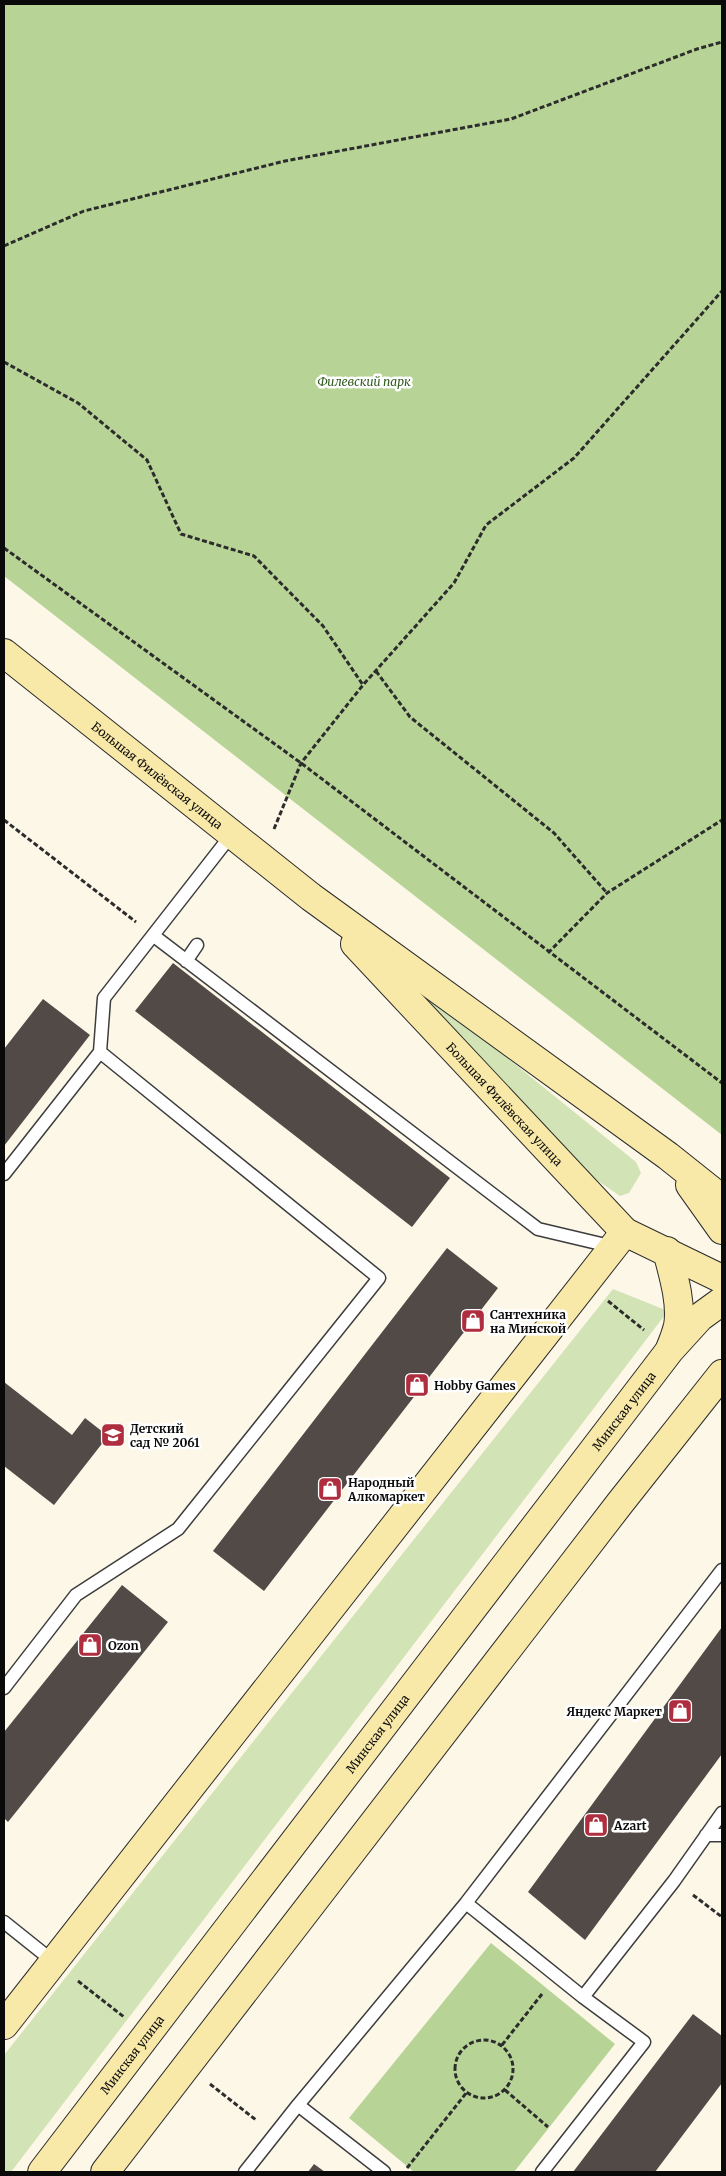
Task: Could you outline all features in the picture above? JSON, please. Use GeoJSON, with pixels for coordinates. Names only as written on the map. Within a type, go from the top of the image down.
{"type":"FeatureCollection","features":[{"type":"Feature","properties":{"kind":"street","name":"Большая Филёвская улица"},"geometry":{"type":"LineString","coordinates":[[4,653],[311,897],[668,1156],[722,1198]]}},
{"type":"Feature","properties":{"kind":"street","name":"Большая Филёвская улица"},"geometry":{"type":"LineString","coordinates":[[311,897],[619,1240],[666,1251],[722,1279]]}},
{"type":"Feature","properties":{"kind":"street","name":"Большая Филёвская улица"},"geometry":{"type":"LineString","coordinates":[[668,1156],[722,1230]]}},
{"type":"Feature","properties":{"kind":"street"},"geometry":{"type":"LineString","coordinates":[[4,2026],[619,1240]]}},
{"type":"Feature","properties":{"kind":"street"},"geometry":{"type":"LineString","coordinates":[[660,1342],[678,1326],[674,1280],[666,1251]]}},
{"type":"Feature","properties":{"kind":"street","name":"Минская улица"},"geometry":{"type":"LineString","coordinates":[[42,2172],[660,1342],[722,1301]]}},
{"type":"Feature","properties":{"kind":"street"},"geometry":{"type":"LineString","coordinates":[[105,2172],[608,1518],[722,1374]]}},
{"type":"Feature","properties":{"kind":"lane"},"geometry":{"type":"LineString","coordinates":[[4,1174],[100,1052],[104,998],[232,834]]}},
{"type":"Feature","properties":{"kind":"lane"},"geometry":{"type":"LineString","coordinates":[[154,936],[538,1229],[619,1240]]}},
{"type":"Feature","properties":{"kind":"lane"},"geometry":{"type":"LineString","coordinates":[[186,961],[197,945]]}},
{"type":"Feature","properties":{"kind":"lane"},"geometry":{"type":"LineString","coordinates":[[4,1688],[76,1595],[178,1529],[379,1278],[100,1052]]}},
{"type":"Feature","properties":{"kind":"lane"},"geometry":{"type":"LineString","coordinates":[[245,2172],[298,2105],[466,1903],[722,1570]]}},
{"type":"Feature","properties":{"kind":"lane"},"geometry":{"type":"LineString","coordinates":[[583,1997],[674,1881],[722,1813]]}},
{"type":"Feature","properties":{"kind":"lane"},"geometry":{"type":"LineString","coordinates":[[706,1835],[722,1835]]}},
{"type":"Feature","properties":{"kind":"lane"},"geometry":{"type":"LineString","coordinates":[[466,1903],[557,1974],[583,1997],[644,2042],[542,2172]]}},
{"type":"Feature","properties":{"kind":"lane"},"geometry":{"type":"LineString","coordinates":[[4,1922],[54,1962]]}},
{"type":"Feature","properties":{"kind":"lane"},"geometry":{"type":"LineString","coordinates":[[298,2105],[384,2172]]}},
{"type":"Feature","properties":{"kind":"path"},"geometry":{"type":"LineString","coordinates":[[4,246],[84,211],[285,161],[511,119],[697,49],[722,42]]}},
{"type":"Feature","properties":{"kind":"path"},"geometry":{"type":"LineString","coordinates":[[265,860],[276,821],[301,763],[363,685],[454,583],[486,525],[574,458],[722,291]]}},
{"type":"Feature","properties":{"kind":"path"},"geometry":{"type":"LineString","coordinates":[[4,362],[78,403],[147,460],[181,534],[254,556],[323,626],[363,685]]}},
{"type":"Feature","properties":{"kind":"path"},"geometry":{"type":"LineString","coordinates":[[4,548],[301,763],[548,953],[722,1083]]}},
{"type":"Feature","properties":{"kind":"path"},"geometry":{"type":"LineString","coordinates":[[376,671],[410,717],[554,834],[607,893]]}},
{"type":"Feature","properties":{"kind":"path"},"geometry":{"type":"LineString","coordinates":[[4,820],[154,936]]}},
{"type":"Feature","properties":{"kind":"path"},"geometry":{"type":"LineString","coordinates":[[548,953],[607,893],[722,820]]}},
{"type":"Feature","properties":{"kind":"path"},"geometry":{"type":"LineString","coordinates":[[605,1299],[660,1342]]}},
{"type":"Feature","properties":{"kind":"path"},"geometry":{"type":"LineString","coordinates":[[674,1881],[722,1917]]}},
{"type":"Feature","properties":{"kind":"path"},"geometry":{"type":"LineString","coordinates":[[502,2045],[557,1974]]}},
{"type":"Feature","properties":{"kind":"path"},"geometry":{"type":"LineString","coordinates":[[488,2039],[502,2045],[512,2059],[513,2076],[505,2090],[493,2097],[479,2098],[467,2092],[458,2080],[455,2065],[461,2051],[473,2041],[488,2039]]}},
{"type":"Feature","properties":{"kind":"path"},"geometry":{"type":"LineString","coordinates":[[505,2090],[566,2142]]}},
{"type":"Feature","properties":{"kind":"path"},"geometry":{"type":"LineString","coordinates":[[403,2172],[467,2092]]}},
{"type":"Feature","properties":{"kind":"green space","name":"Филевский парк"},"geometry":{"type":"Polygon","coordinates":[[[4,4],[722,4],[722,1135],[4,576],[4,4]]]}},
{"type":"Feature","properties":{"kind":"green space"},"geometry":{"type":"Polygon","coordinates":[[[423,994],[432,997],[636,1162],[641,1173],[629,1193],[620,1196],[585,1172],[421,999],[423,994]]]}},
{"type":"Feature","properties":{"kind":"green space"},"geometry":{"type":"Polygon","coordinates":[[[613,1289],[668,1311],[11,2172],[4,2172],[4,2055],[613,1289]]]}},
{"type":"Feature","properties":{"kind":"green space"},"geometry":{"type":"Polygon","coordinates":[[[491,1943],[615,2044],[514,2172],[414,2172],[349,2118],[491,1943]]]}},
{"type":"Feature","properties":{"kind":"building"},"geometry":{"type":"Polygon","coordinates":[[[173,963],[450,1178],[412,1227],[135,1011],[173,963]]]}},
{"type":"Feature","properties":{"kind":"building"},"geometry":{"type":"Polygon","coordinates":[[[43,999],[90,1035],[4,1146],[4,1049],[43,999]]]}},
{"type":"Feature","properties":{"kind":"building"},"geometry":{"type":"Polygon","coordinates":[[[447,1248],[498,1288],[264,1591],[213,1551],[447,1248]]]}},
{"type":"Feature","properties":{"kind":"building"},"geometry":{"type":"Polygon","coordinates":[[[4,1382],[72,1435],[85,1418],[108,1436],[54,1505],[4,1466],[4,1382]]]}},
{"type":"Feature","properties":{"kind":"building"},"geometry":{"type":"Polygon","coordinates":[[[122,1585],[168,1622],[8,1822],[4,1818],[4,1732],[122,1585]]]}},
{"type":"Feature","properties":{"kind":"building"},"geometry":{"type":"Polygon","coordinates":[[[722,1627],[722,1754],[585,1940],[528,1892],[722,1627]]]}},
{"type":"Feature","properties":{"kind":"building"},"geometry":{"type":"Polygon","coordinates":[[[693,2014],[722,2036],[722,2083],[655,2172],[573,2172],[693,2014]]]}},
{"type":"Feature","properties":{"kind":"building"},"geometry":{"type":"Polygon","coordinates":[[[314,2164],[325,2172],[308,2172],[314,2164]]]}},
{"type":"Feature","properties":{"kind":"place","name":"Сантехника на Минской"},"geometry":{"type":"Point","coordinates":[473,1321]}},
{"type":"Feature","properties":{"kind":"place","name":"Hobby Games"},"geometry":{"type":"Point","coordinates":[417,1385]}},
{"type":"Feature","properties":{"kind":"place","name":"Детский сад № 2061"},"geometry":{"type":"Point","coordinates":[113,1435]}},
{"type":"Feature","properties":{"kind":"place","name":"Народный Алкомаркет"},"geometry":{"type":"Point","coordinates":[330,1489]}},
{"type":"Feature","properties":{"kind":"place","name":"Ozon"},"geometry":{"type":"Point","coordinates":[90,1645]}},
{"type":"Feature","properties":{"kind":"place","name":"Яндекс Маркет"},"geometry":{"type":"Point","coordinates":[680,1711]}},
{"type":"Feature","properties":{"kind":"place","name":"Azart"},"geometry":{"type":"Point","coordinates":[596,1825]}}]}
